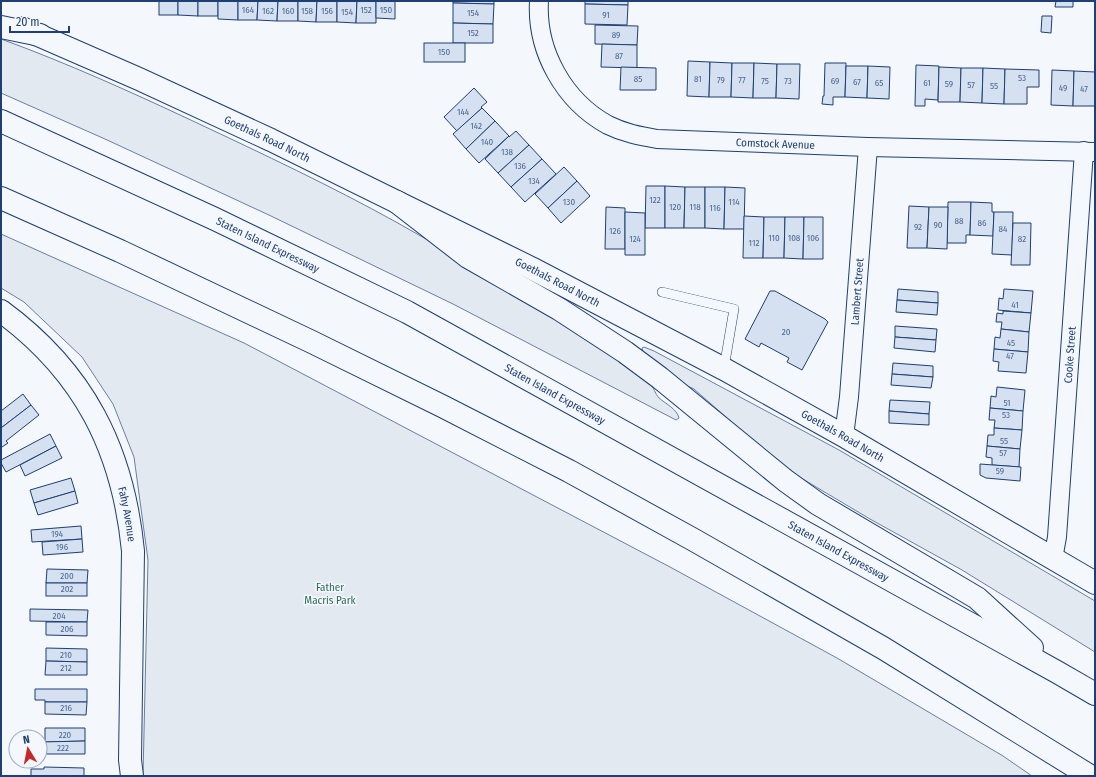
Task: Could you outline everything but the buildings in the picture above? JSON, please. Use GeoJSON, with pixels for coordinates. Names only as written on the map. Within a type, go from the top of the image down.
{"type":"FeatureCollection","features":[{"type":"Feature","properties":{"kind":"main road","name":"Goethals Road North"},"geometry":{"type":"LineString","coordinates":[[1,19],[40,35],[264,137],[531,268],[724,369],[844,436],[1095,583]]}},
{"type":"Feature","properties":{"kind":"main road"},"geometry":{"type":"LineString","coordinates":[[1,27],[40,35]]}},
{"type":"Feature","properties":{"kind":"main road","name":"Staten Island Expressway"},"geometry":{"type":"LineString","coordinates":[[1,121],[214,218],[407,312],[1095,694]]}},
{"type":"Feature","properties":{"kind":"main road"},"geometry":{"type":"LineString","coordinates":[[1,198],[120,251],[312,342],[569,471],[694,540],[883,648],[1090,776]]}},
{"type":"Feature","properties":{"kind":"main road"},"geometry":{"type":"LineString","coordinates":[[397,202],[468,257],[559,309],[626,352],[786,481],[818,504],[977,598],[1057,672]]}},
{"type":"Feature","properties":{"kind":"main road","name":"Fahy Avenue"},"geometry":{"type":"LineString","coordinates":[[1,311],[36,339],[64,369],[77,386],[96,418],[108,444],[120,481],[130,525],[133,550],[130,771]]}},
{"type":"Feature","properties":{"kind":"street","name":"Comstock Avenue"},"geometry":{"type":"LineString","coordinates":[[539,1],[540,28],[546,51],[554,71],[570,94],[586,109],[608,124],[633,135],[657,139],[868,147],[1089,151]]}},
{"type":"Feature","properties":{"kind":"street","name":"Lambert Street"},"geometry":{"type":"LineString","coordinates":[[844,436],[849,397],[868,147]]}},
{"type":"Feature","properties":{"kind":"street","name":"Cooke Street"},"geometry":{"type":"LineString","coordinates":[[1053,558],[1057,537],[1089,151]]}},
{"type":"Feature","properties":{"kind":"lane"},"geometry":{"type":"LineString","coordinates":[[662,292],[734,309],[724,369]]}},
{"type":"Feature","properties":{"kind":"green space"},"geometry":{"type":"Polygon","coordinates":[[[1,39],[75,68],[171,111],[297,170],[396,222],[493,279],[557,319],[649,382],[659,398],[674,409],[679,418],[676,420],[453,304],[271,216],[105,139],[1,93],[1,39]]]}},
{"type":"Feature","properties":{"kind":"green space","name":"Father Macris Park"},"geometry":{"type":"Polygon","coordinates":[[[1,234],[244,343],[670,567],[837,658],[1003,756],[1032,776],[143,776],[148,560],[134,457],[113,404],[82,357],[24,302],[1,288],[1,234]]]}},
{"type":"Feature","properties":{"kind":"green space"},"geometry":{"type":"Polygon","coordinates":[[[644,347],[839,450],[1095,601],[1095,652],[962,570],[870,519],[801,478],[767,453],[694,389],[679,382],[643,352],[642,348],[644,347]]]}}]}
